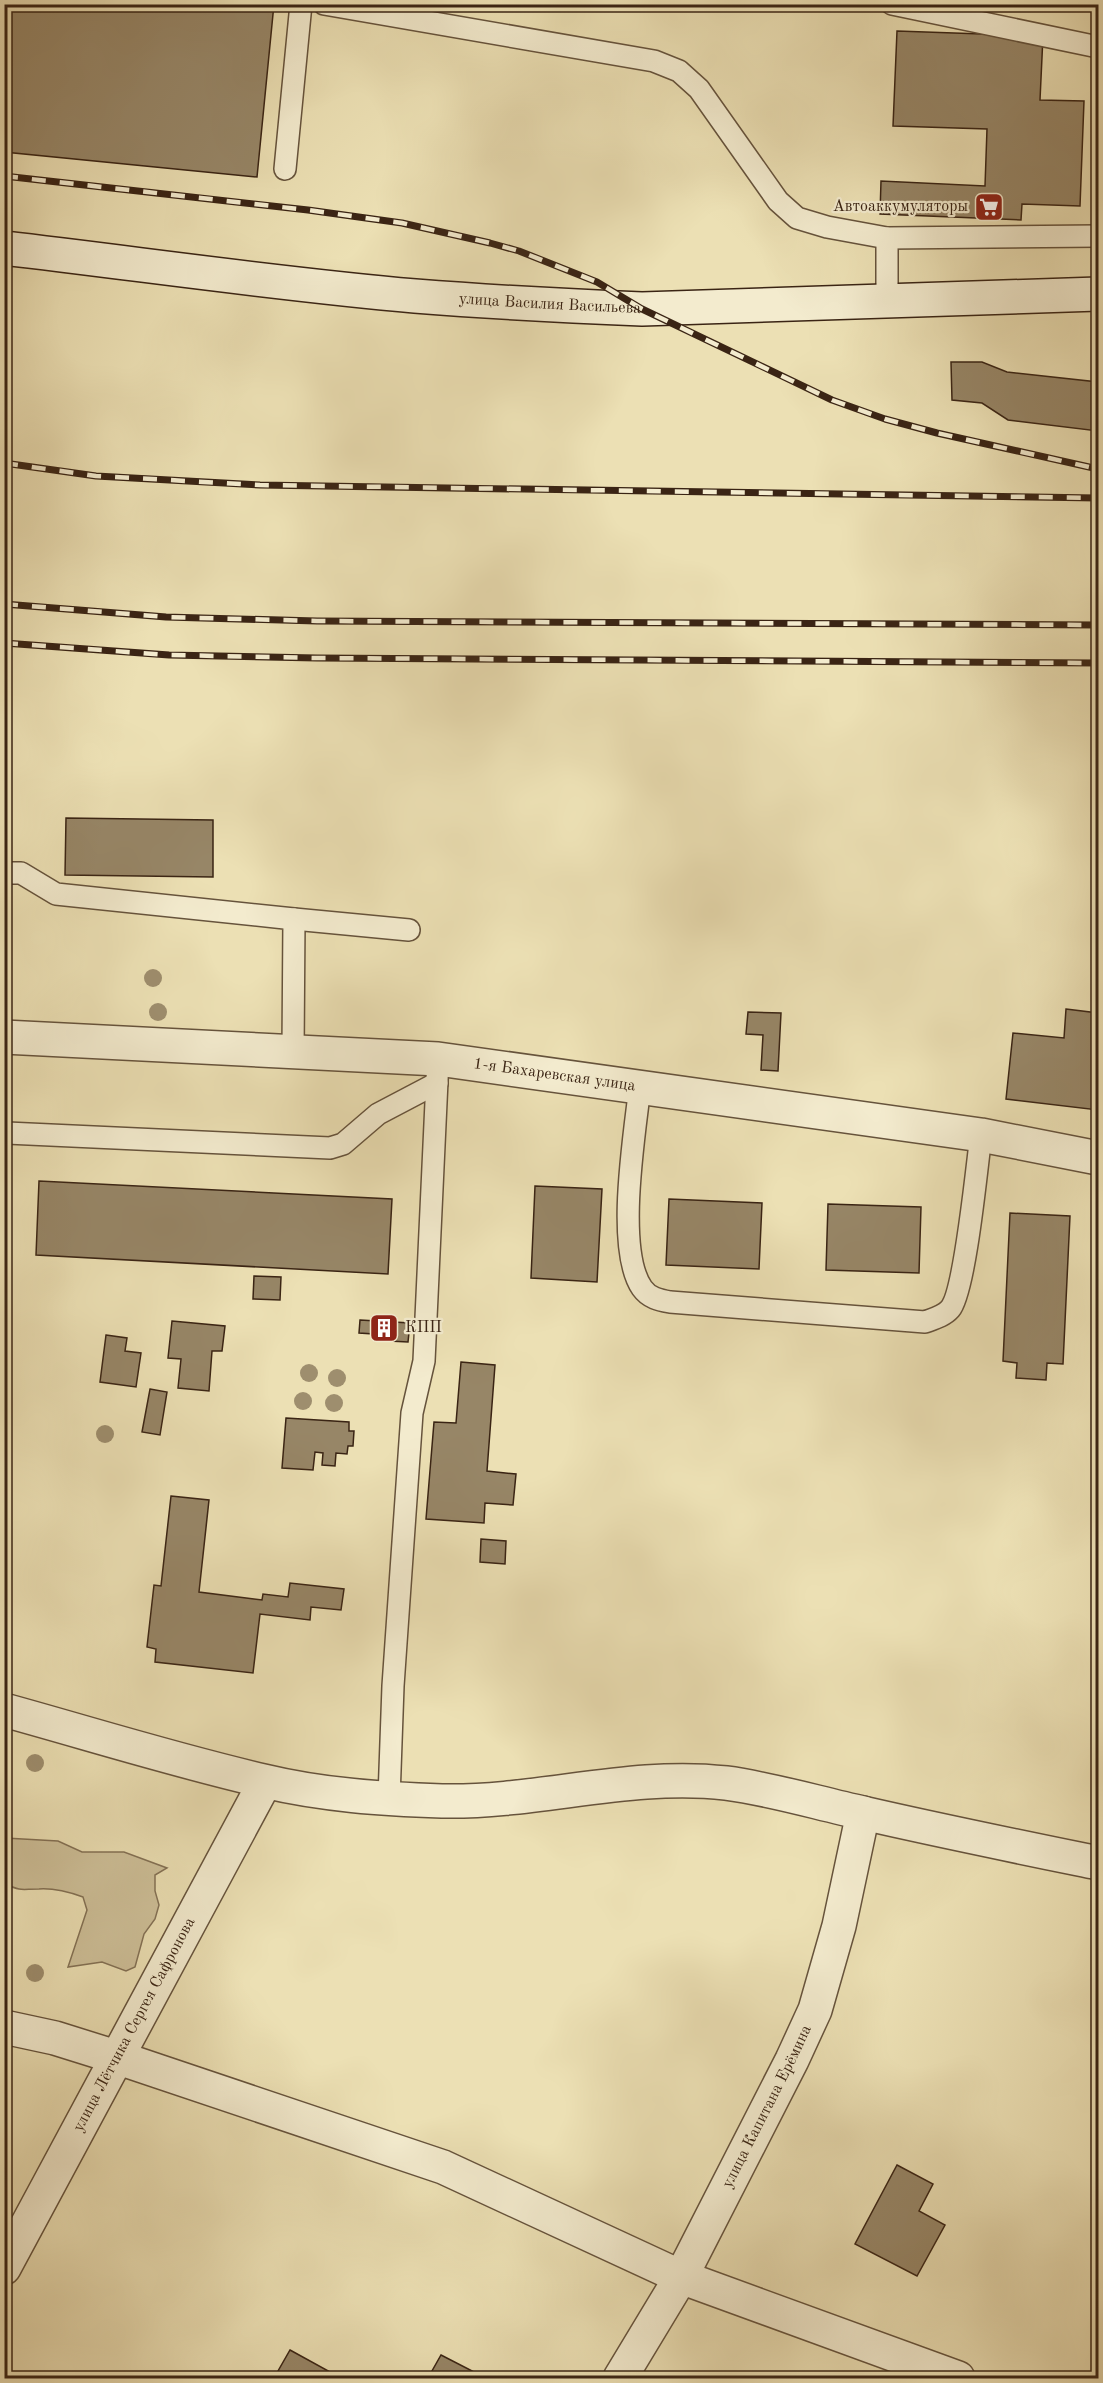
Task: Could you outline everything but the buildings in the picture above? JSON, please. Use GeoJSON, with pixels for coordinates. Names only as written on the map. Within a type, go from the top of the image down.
{"type":"FeatureCollection","features":[{"type":"Feature","properties":{"kind":"street","name":"улица Василия Васильева"},"geometry":{"type":"LineString","coordinates":[[4,248],[416,296],[642,309],[1098,294]]}},
{"type":"Feature","properties":{"kind":"street","name":"1-я Бахаревская улица"},"geometry":{"type":"LineString","coordinates":[[4,1037],[292,1052],[437,1071],[640,1086],[981,1135],[1098,1158]]}},
{"type":"Feature","properties":{"kind":"street"},"geometry":{"type":"LineString","coordinates":[[4,1710],[265,1782],[354,1796],[442,1801],[500,1800],[614,1783],[689,1780],[766,1790],[1098,1863]]}},
{"type":"Feature","properties":{"kind":"street","name":"улица Лётчика Сергея Сафронова"},"geometry":{"type":"LineString","coordinates":[[4,2268],[119,2058],[265,1782]]}},
{"type":"Feature","properties":{"kind":"street","name":"улица Капитана Ерёмина"},"geometry":{"type":"LineString","coordinates":[[620,2379],[681,2277],[792,2060],[815,2010],[839,1926],[863,1813]]}},
{"type":"Feature","properties":{"kind":"street"},"geometry":{"type":"LineString","coordinates":[[4,2027],[55,2038],[119,2058],[443,2167],[681,2277],[958,2379]]}},
{"type":"Feature","properties":{"kind":"lane"},"geometry":{"type":"LineString","coordinates":[[285,170],[301,4]]}},
{"type":"Feature","properties":{"kind":"lane"},"geometry":{"type":"LineString","coordinates":[[324,4],[654,61],[679,71],[699,90],[778,201],[797,218],[827,227],[886,237],[1098,236]]}},
{"type":"Feature","properties":{"kind":"lane"},"geometry":{"type":"LineString","coordinates":[[892,4],[1098,46]]}},
{"type":"Feature","properties":{"kind":"lane"},"geometry":{"type":"LineString","coordinates":[[886,237],[887,301]]}},
{"type":"Feature","properties":{"kind":"lane"},"geometry":{"type":"LineString","coordinates":[[4,873],[21,873],[56,894],[409,930]]}},
{"type":"Feature","properties":{"kind":"lane"},"geometry":{"type":"LineString","coordinates":[[292,1052],[294,919]]}},
{"type":"Feature","properties":{"kind":"lane"},"geometry":{"type":"LineString","coordinates":[[7,1133],[330,1148],[343,1144],[378,1114],[437,1071]]}},
{"type":"Feature","properties":{"kind":"lane"},"geometry":{"type":"LineString","coordinates":[[389,1798],[393,1686],[412,1413],[424,1361],[437,1071]]}},
{"type":"Feature","properties":{"kind":"lane"},"geometry":{"type":"LineString","coordinates":[[640,1086],[628,1211],[630,1243],[635,1272],[642,1288],[653,1298],[670,1302],[925,1322],[937,1318],[950,1310],[961,1277],[981,1135]]}},
{"type":"Feature","properties":{"kind":"shaded area"},"geometry":{"type":"Polygon","coordinates":[[[5,1838],[58,1841],[82,1852],[124,1852],[167,1868],[155,1875],[155,1891],[159,1905],[155,1919],[144,1934],[135,1967],[126,1971],[102,1962],[68,1967],[87,1910],[83,1897],[56,1890],[19,1889],[6,1884],[5,1838]]]}},
{"type":"Feature","properties":{"kind":"railway"},"geometry":{"type":"LineString","coordinates":[[4,176],[308,210],[402,223],[490,243],[519,251],[597,282],[642,309],[832,400],[885,419],[937,433],[1098,469]]}},
{"type":"Feature","properties":{"kind":"railway"},"geometry":{"type":"LineString","coordinates":[[4,463],[96,476],[260,485],[1098,498]]}},
{"type":"Feature","properties":{"kind":"railway"},"geometry":{"type":"LineString","coordinates":[[4,604],[166,617],[317,621],[1098,625]]}},
{"type":"Feature","properties":{"kind":"railway"},"geometry":{"type":"LineString","coordinates":[[4,643],[169,655],[317,658],[1098,663]]}},
{"type":"Feature","properties":{"kind":"place","name":"Автоаккумуляторы"},"geometry":{"type":"Point","coordinates":[989,207]}},
{"type":"Feature","properties":{"kind":"place","name":"КПП"},"geometry":{"type":"Point","coordinates":[384,1328]}}]}
